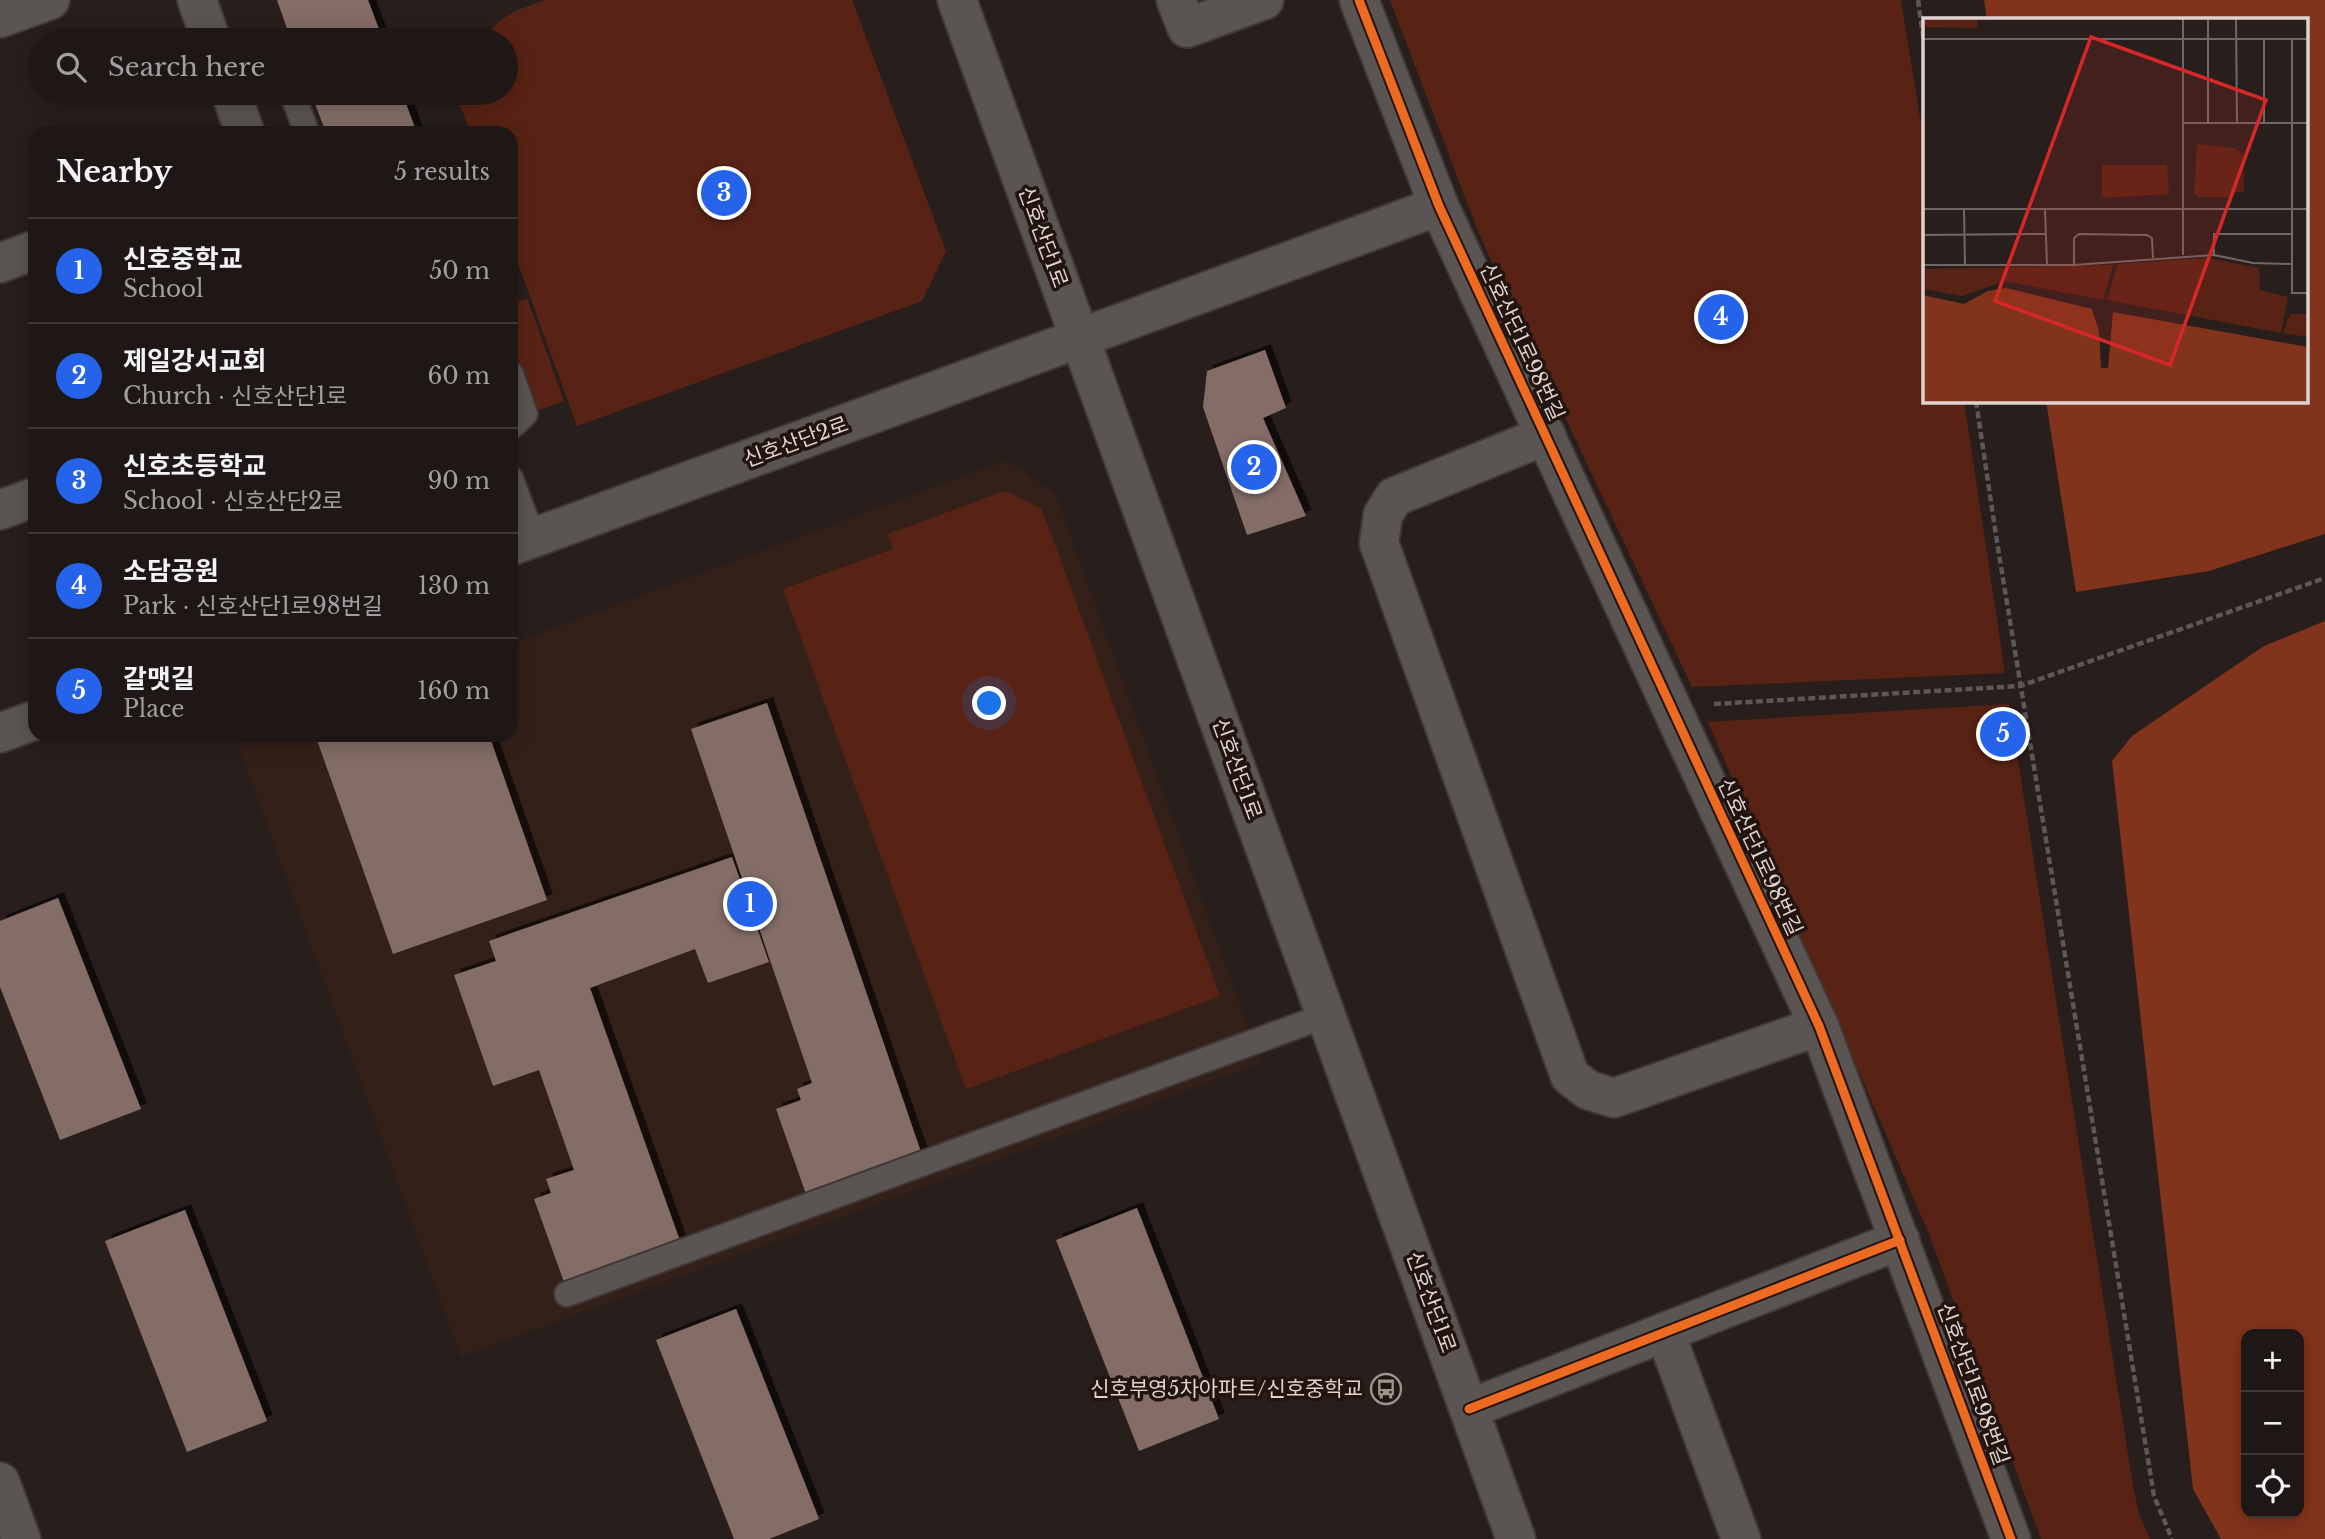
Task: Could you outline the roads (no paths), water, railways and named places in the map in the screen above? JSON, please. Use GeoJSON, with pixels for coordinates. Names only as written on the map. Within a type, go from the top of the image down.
{"type":"FeatureCollection","features":[{"type":"Feature","properties":{"kind":"street"},"geometry":{"type":"LineString","coordinates":[[0,18],[50,0]]}},
{"type":"Feature","properties":{"kind":"street"},"geometry":{"type":"LineString","coordinates":[[197,0],[207,28]]}},
{"type":"Feature","properties":{"kind":"street","name":"신호산단1로"},"geometry":{"type":"LineString","coordinates":[[957,0],[1517,1539]]}},
{"type":"Feature","properties":{"kind":"street"},"geometry":{"type":"LineString","coordinates":[[1177,0],[1187,28],[1264,0]]}},
{"type":"Feature","properties":{"kind":"street","name":"신호산단1로98번길"},"geometry":{"type":"LineString","coordinates":[[1359,0],[1439,206],[1819,1026],[2011,1539]]}},
{"type":"Feature","properties":{"kind":"street"},"geometry":{"type":"LineString","coordinates":[[234,105],[242,126]]}},
{"type":"Feature","properties":{"kind":"street"},"geometry":{"type":"LineString","coordinates":[[1080,338],[1439,206]]}},
{"type":"Feature","properties":{"kind":"street"},"geometry":{"type":"LineString","coordinates":[[0,263],[28,253]]}},
{"type":"Feature","properties":{"kind":"street","name":"신호산단2로"},"geometry":{"type":"LineString","coordinates":[[522,542],[1080,338]]}},
{"type":"Feature","properties":{"kind":"street","name":"신호산단1로98번길"},"geometry":{"type":"LineString","coordinates":[[1546,435],[1394,497],[1383,515],[1379,543],[1570,1076],[1588,1090],[1614,1098],[1819,1026]]}},
{"type":"Feature","properties":{"kind":"street"},"geometry":{"type":"LineString","coordinates":[[0,510],[28,500]]}},
{"type":"Feature","properties":{"kind":"street"},"geometry":{"type":"LineString","coordinates":[[0,733],[28,723]]}},
{"type":"Feature","properties":{"kind":"street"},"geometry":{"type":"LineString","coordinates":[[1469,1409],[1900,1240]]}},
{"type":"Feature","properties":{"kind":"street"},"geometry":{"type":"LineString","coordinates":[[1665,1332],[1741,1539]]}},
{"type":"Feature","properties":{"kind":"street"},"geometry":{"type":"LineString","coordinates":[[0,1482],[21,1539]]}},
{"type":"Feature","properties":{"kind":"lane"},"geometry":{"type":"LineString","coordinates":[[296,105],[304,126]]}},
{"type":"Feature","properties":{"kind":"lane"},"geometry":{"type":"LineString","coordinates":[[518,394],[525,414],[518,420]]}},
{"type":"Feature","properties":{"kind":"lane"},"geometry":{"type":"LineString","coordinates":[[518,519],[522,542]]}},
{"type":"Feature","properties":{"kind":"lane"},"geometry":{"type":"LineString","coordinates":[[567,1294],[1327,1015]]}},
{"type":"Feature","properties":{"kind":"place","name":"신호초등학교"},"geometry":{"type":"Point","coordinates":[724,193]}},
{"type":"Feature","properties":{"kind":"place","name":"소담공원"},"geometry":{"type":"Point","coordinates":[1721,317]}},
{"type":"Feature","properties":{"kind":"place","name":"제일강서교회"},"geometry":{"type":"Point","coordinates":[1254,467]}},
{"type":"Feature","properties":{"kind":"place","name":"갈맷길"},"geometry":{"type":"Point","coordinates":[2003,734]}},
{"type":"Feature","properties":{"kind":"place","name":"신호중학교"},"geometry":{"type":"Point","coordinates":[750,904]}},
{"type":"Feature","properties":{"kind":"place","name":"신호부영5차아파트/신호중학교"},"geometry":{"type":"Point","coordinates":[1386,1389]}}]}
